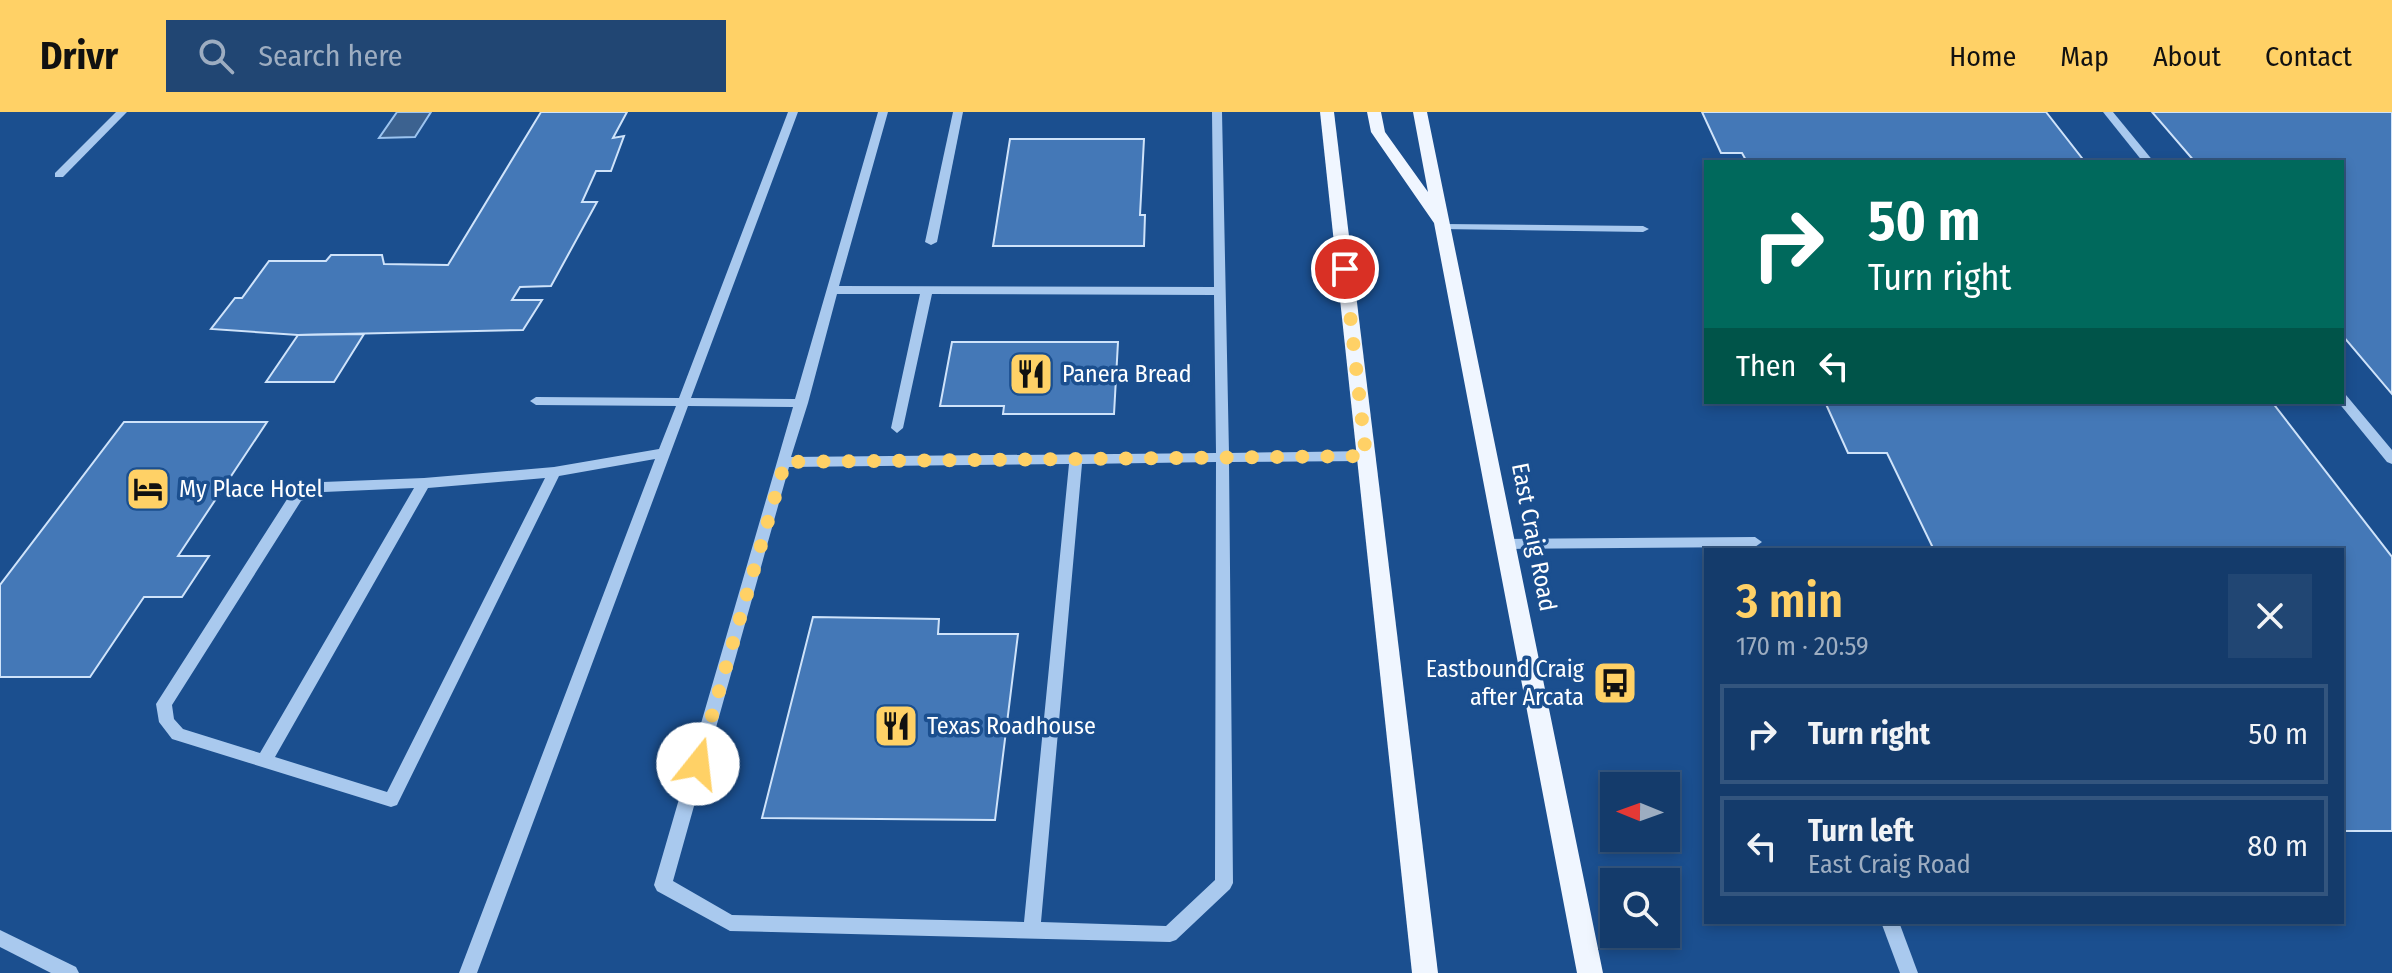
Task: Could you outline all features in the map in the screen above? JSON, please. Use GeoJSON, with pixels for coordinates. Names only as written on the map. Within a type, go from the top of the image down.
{"type":"FeatureCollection","features":[{"type":"Feature","properties":{"kind":"main road"},"geometry":{"type":"LineString","coordinates":[[1327,112],[1425,973]]}},
{"type":"Feature","properties":{"kind":"main road"},"geometry":{"type":"LineString","coordinates":[[1374,112],[1378,132],[1444,227]]}},
{"type":"Feature","properties":{"kind":"main road","name":"East Craig Road"},"geometry":{"type":"LineString","coordinates":[[1420,112],[1590,973]]}},
{"type":"Feature","properties":{"kind":"street"},"geometry":{"type":"LineString","coordinates":[[59,175],[122,112]]}},
{"type":"Feature","properties":{"kind":"street"},"geometry":{"type":"LineString","coordinates":[[468,973],[793,112]]}},
{"type":"Feature","properties":{"kind":"street"},"geometry":{"type":"LineString","coordinates":[[883,112],[663,885],[730,923],[1170,934],[1224,883],[1217,112]]}},
{"type":"Feature","properties":{"kind":"street"},"geometry":{"type":"LineString","coordinates":[[931,242],[958,112]]}},
{"type":"Feature","properties":{"kind":"street"},"geometry":{"type":"LineString","coordinates":[[2108,112],[2147,160]]}},
{"type":"Feature","properties":{"kind":"street"},"geometry":{"type":"LineString","coordinates":[[1444,227],[1643,229]]}},
{"type":"Feature","properties":{"kind":"street"},"geometry":{"type":"LineString","coordinates":[[897,428],[927,289]]}},
{"type":"Feature","properties":{"kind":"street"},"geometry":{"type":"LineString","coordinates":[[833,290],[1220,291]]}},
{"type":"Feature","properties":{"kind":"street"},"geometry":{"type":"LineString","coordinates":[[2344,400],[2392,459]]}},
{"type":"Feature","properties":{"kind":"street"},"geometry":{"type":"LineString","coordinates":[[536,401],[802,403]]}},
{"type":"Feature","properties":{"kind":"street"},"geometry":{"type":"LineString","coordinates":[[554,472],[391,800],[178,734],[167,722],[164,704],[296,497],[323,487],[424,483],[554,472],[664,453]]}},
{"type":"Feature","properties":{"kind":"street"},"geometry":{"type":"LineString","coordinates":[[785,462],[1366,456]]}},
{"type":"Feature","properties":{"kind":"street"},"geometry":{"type":"LineString","coordinates":[[1032,930],[1076,461]]}},
{"type":"Feature","properties":{"kind":"street"},"geometry":{"type":"LineString","coordinates":[[264,761],[424,483]]}},
{"type":"Feature","properties":{"kind":"street"},"geometry":{"type":"LineString","coordinates":[[1506,544],[1755,542]]}},
{"type":"Feature","properties":{"kind":"street"},"geometry":{"type":"LineString","coordinates":[[1891,924],[1909,973]]}},
{"type":"Feature","properties":{"kind":"street"},"geometry":{"type":"LineString","coordinates":[[0,938],[70,973]]}},
{"type":"Feature","properties":{"kind":"water"},"geometry":{"type":"Polygon","coordinates":[[[397,112],[431,112],[415,137],[379,138],[397,112]]]}},
{"type":"Feature","properties":{"kind":"building"},"geometry":{"type":"Polygon","coordinates":[[[541,112],[627,112],[613,138],[624,136],[611,171],[596,171],[582,202],[597,202],[551,286],[520,287],[512,300],[542,300],[523,330],[298,335],[211,329],[235,298],[242,298],[269,261],[326,261],[331,255],[382,255],[384,264],[448,265],[541,112]]]}},
{"type":"Feature","properties":{"kind":"building"},"geometry":{"type":"Polygon","coordinates":[[[1702,112],[2046,112],[2083,160],[1746,160],[1742,153],[1721,153],[1702,112]]]}},
{"type":"Feature","properties":{"kind":"building"},"geometry":{"type":"Polygon","coordinates":[[[2152,112],[2392,112],[2392,394],[2344,337],[2344,160],[2193,160],[2152,112]]]}},
{"type":"Feature","properties":{"kind":"building"},"geometry":{"type":"Polygon","coordinates":[[[1010,139],[1144,139],[1140,215],[1145,215],[1144,246],[993,246],[1010,139]]]}},
{"type":"Feature","properties":{"kind":"building"},"geometry":{"type":"Polygon","coordinates":[[[364,334],[334,382],[266,382],[298,335],[364,334]]]}},
{"type":"Feature","properties":{"kind":"building","name":"Panera Bread"},"geometry":{"type":"Polygon","coordinates":[[[952,342],[1118,342],[1114,414],[1003,414],[1004,406],[940,406],[952,342]]]}},
{"type":"Feature","properties":{"kind":"building"},"geometry":{"type":"Polygon","coordinates":[[[1826,404],[2274,404],[2392,557],[2392,831],[2344,831],[2344,548],[1933,548],[1887,453],[1848,453],[1826,404]]]}},
{"type":"Feature","properties":{"kind":"building","name":"My Place Hotel"},"geometry":{"type":"Polygon","coordinates":[[[124,422],[267,422],[178,556],[209,556],[182,597],[144,597],[90,677],[0,677],[0,585],[124,422]]]}},
{"type":"Feature","properties":{"kind":"building","name":"Texas Roadhouse"},"geometry":{"type":"Polygon","coordinates":[[[813,617],[939,619],[938,634],[1018,634],[995,820],[762,818],[813,617]]]}},
{"type":"Feature","properties":{"kind":"place","name":"Panera Bread"},"geometry":{"type":"Point","coordinates":[1031,374]}},
{"type":"Feature","properties":{"kind":"place","name":"My Place Hotel"},"geometry":{"type":"Point","coordinates":[148,489]}},
{"type":"Feature","properties":{"kind":"place","name":"Eastbound Craig after Arcata"},"geometry":{"type":"Point","coordinates":[1615,683]}},
{"type":"Feature","properties":{"kind":"place","name":"Texas Roadhouse"},"geometry":{"type":"Point","coordinates":[896,726]}},
{"type":"Feature","properties":{"kind":"route"},"geometry":{"type":"LineString","coordinates":[[698,764],[785,462],[1366,456],[1345,269]]}}]}
